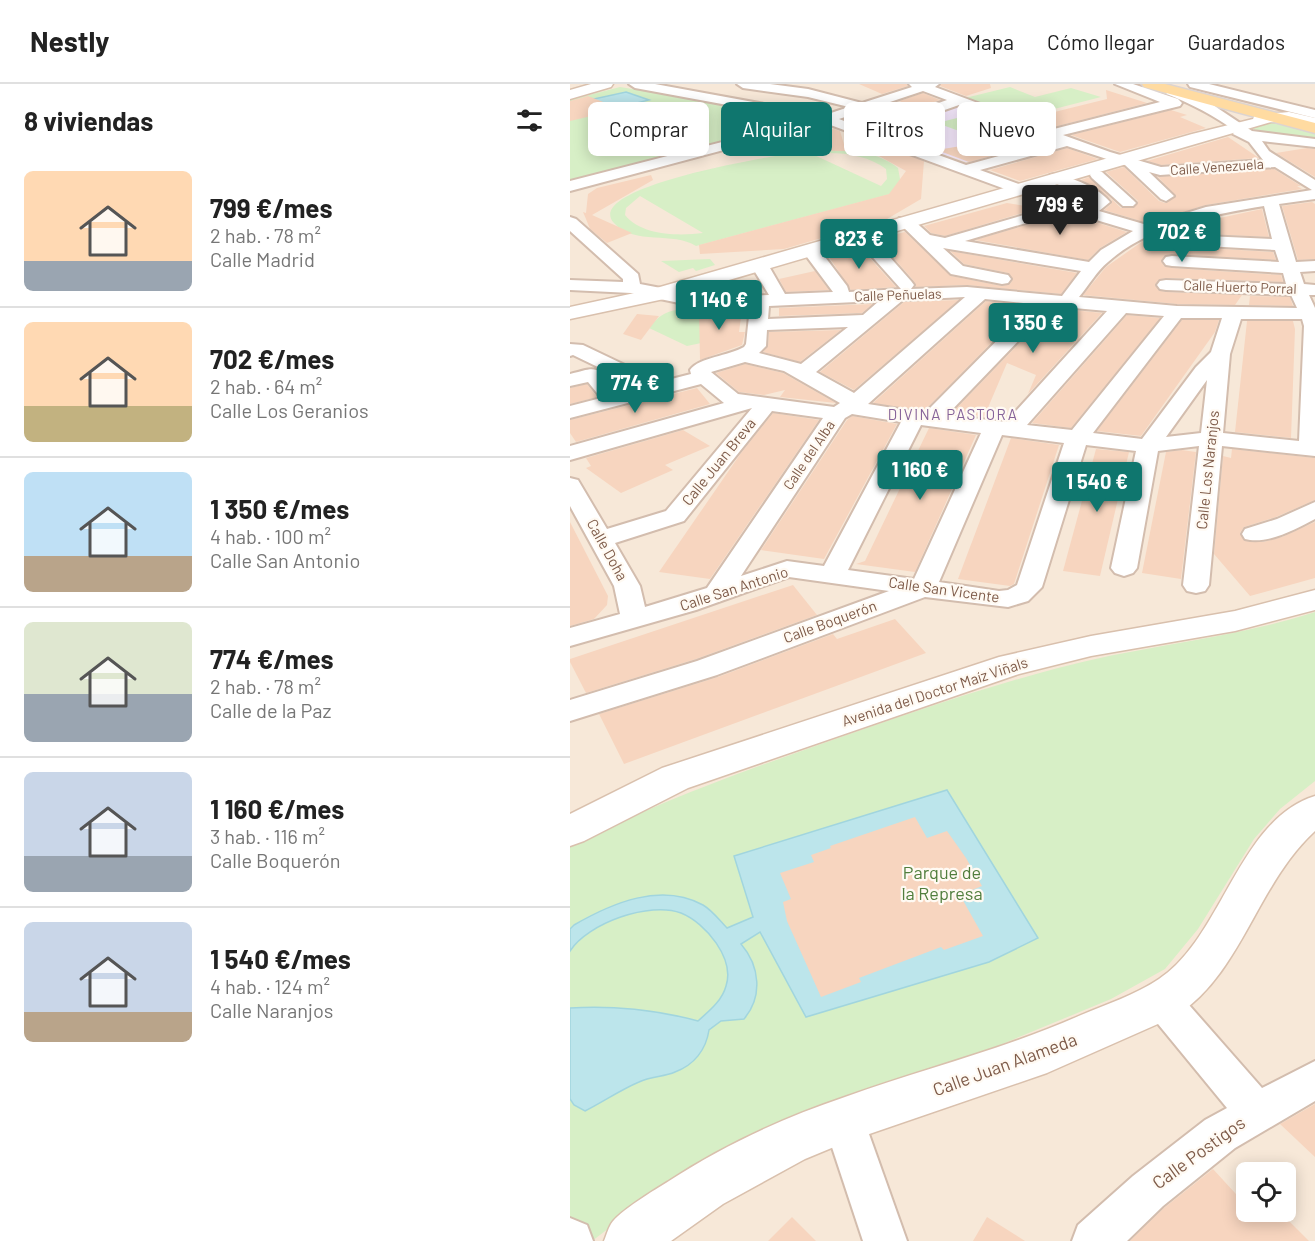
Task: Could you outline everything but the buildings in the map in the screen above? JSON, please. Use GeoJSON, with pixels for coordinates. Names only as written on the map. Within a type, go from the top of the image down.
{"type":"FeatureCollection","features":[{"type":"Feature","properties":{"kind":"main road"},"geometry":{"type":"LineString","coordinates":[[570,95],[606,84]]}},
{"type":"Feature","properties":{"kind":"main road"},"geometry":{"type":"LineString","coordinates":[[1149,84],[1172,92],[1315,121]]}},
{"type":"Feature","properties":{"kind":"main road"},"geometry":{"type":"LineString","coordinates":[[1265,112],[1315,128]]}},
{"type":"Feature","properties":{"kind":"main road"},"geometry":{"type":"LineString","coordinates":[[580,311],[657,295],[694,293],[905,221],[1055,178],[1127,166],[1198,136],[1241,129],[1263,122],[1265,112]]}},
{"type":"Feature","properties":{"kind":"main road","name":"Avenida del Doctor Maíz Viñals"},"geometry":{"type":"LineString","coordinates":[[570,831],[675,778],[1011,665],[1091,646],[1235,621],[1315,600]]}},
{"type":"Feature","properties":{"kind":"main road"},"geometry":{"type":"LineString","coordinates":[[570,803],[675,778]]}},
{"type":"Feature","properties":{"kind":"main road","name":"Calle Juan Alameda"},"geometry":{"type":"LineString","coordinates":[[630,1241],[657,1218],[722,1175],[760,1155],[844,1120],[1017,1064],[1162,1001],[1186,982],[1207,959],[1222,938],[1254,878],[1274,849],[1315,810]]}},
{"type":"Feature","properties":{"kind":"street"},"geometry":{"type":"LineString","coordinates":[[635,84],[735,102]]}},
{"type":"Feature","properties":{"kind":"street"},"geometry":{"type":"LineString","coordinates":[[1121,84],[1172,92],[1205,106],[1241,129],[1264,154],[1315,186]]}},
{"type":"Feature","properties":{"kind":"street"},"geometry":{"type":"LineString","coordinates":[[1194,84],[1315,114]]}},
{"type":"Feature","properties":{"kind":"street"},"geometry":{"type":"LineString","coordinates":[[877,102],[924,85]]}},
{"type":"Feature","properties":{"kind":"street","name":"Calle Venezuela"},"geometry":{"type":"LineString","coordinates":[[924,85],[958,101]]}},
{"type":"Feature","properties":{"kind":"street"},"geometry":{"type":"LineString","coordinates":[[692,94],[735,86],[808,93],[844,102]]}},
{"type":"Feature","properties":{"kind":"street"},"geometry":{"type":"LineString","coordinates":[[1172,92],[1201,117]]}},
{"type":"Feature","properties":{"kind":"street"},"geometry":{"type":"LineString","coordinates":[[1056,132],[1172,92]]}},
{"type":"Feature","properties":{"kind":"street"},"geometry":{"type":"LineString","coordinates":[[945,106],[958,101]]}},
{"type":"Feature","properties":{"kind":"street"},"geometry":{"type":"LineString","coordinates":[[1241,129],[1315,143]]}},
{"type":"Feature","properties":{"kind":"street","name":"Calle Venezuela"},"geometry":{"type":"LineString","coordinates":[[1056,136],[1127,166],[1156,170],[1191,171],[1277,163]]}},
{"type":"Feature","properties":{"kind":"street"},"geometry":{"type":"LineString","coordinates":[[968,169],[1069,141]]}},
{"type":"Feature","properties":{"kind":"street"},"geometry":{"type":"LineString","coordinates":[[570,186],[721,146]]}},
{"type":"Feature","properties":{"kind":"street"},"geometry":{"type":"LineString","coordinates":[[1191,171],[1176,151],[1234,167]]}},
{"type":"Feature","properties":{"kind":"street"},"geometry":{"type":"LineString","coordinates":[[931,156],[1018,189]]}},
{"type":"Feature","properties":{"kind":"street"},"geometry":{"type":"LineString","coordinates":[[1154,157],[1223,184]]}},
{"type":"Feature","properties":{"kind":"street"},"geometry":{"type":"LineString","coordinates":[[1097,175],[1137,195],[1127,166]]}},
{"type":"Feature","properties":{"kind":"street"},"geometry":{"type":"LineString","coordinates":[[1127,166],[1166,196]]}},
{"type":"Feature","properties":{"kind":"street"},"geometry":{"type":"LineString","coordinates":[[1179,185],[1191,171]]}},
{"type":"Feature","properties":{"kind":"street"},"geometry":{"type":"LineString","coordinates":[[1055,178],[1090,193],[1102,202],[1089,213],[1149,231]]}},
{"type":"Feature","properties":{"kind":"street"},"geometry":{"type":"LineString","coordinates":[[833,574],[922,419],[1112,250],[1149,231],[1220,210],[1315,194]]}},
{"type":"Feature","properties":{"kind":"street"},"geometry":{"type":"LineString","coordinates":[[983,200],[1026,219]]}},
{"type":"Feature","properties":{"kind":"street"},"geometry":{"type":"LineString","coordinates":[[764,272],[769,297],[758,325],[756,346],[745,356],[700,370],[705,377],[732,399],[759,403],[847,408],[1148,446],[1211,438],[1312,449],[1313,320],[1306,290],[1290,268],[1270,200]]}},
{"type":"Feature","properties":{"kind":"street"},"geometry":{"type":"LineString","coordinates":[[936,242],[1085,201]]}},
{"type":"Feature","properties":{"kind":"street"},"geometry":{"type":"LineString","coordinates":[[1019,255],[1028,239],[1026,219]]}},
{"type":"Feature","properties":{"kind":"street"},"geometry":{"type":"LineString","coordinates":[[905,221],[936,242],[957,270],[1004,279]]}},
{"type":"Feature","properties":{"kind":"street"},"geometry":{"type":"LineString","coordinates":[[570,222],[632,278],[631,288],[622,298],[580,311]]}},
{"type":"Feature","properties":{"kind":"street"},"geometry":{"type":"LineString","coordinates":[[1255,226],[1277,227]]}},
{"type":"Feature","properties":{"kind":"street"},"geometry":{"type":"LineString","coordinates":[[1206,241],[1282,244]]}},
{"type":"Feature","properties":{"kind":"street"},"geometry":{"type":"LineString","coordinates":[[804,373],[901,290],[867,242]]}},
{"type":"Feature","properties":{"kind":"street"},"geometry":{"type":"LineString","coordinates":[[936,242],[1094,268]]}},
{"type":"Feature","properties":{"kind":"street"},"geometry":{"type":"LineString","coordinates":[[579,263],[607,256]]}},
{"type":"Feature","properties":{"kind":"street"},"geometry":{"type":"LineString","coordinates":[[816,257],[841,290]]}},
{"type":"Feature","properties":{"kind":"street"},"geometry":{"type":"LineString","coordinates":[[1172,261],[1290,268],[1315,266]]}},
{"type":"Feature","properties":{"kind":"street"},"geometry":{"type":"LineString","coordinates":[[570,285],[631,288],[657,295]]}},
{"type":"Feature","properties":{"kind":"street","name":"Calle Huerto Porral"},"geometry":{"type":"LineString","coordinates":[[1166,285],[1306,290]]}},
{"type":"Feature","properties":{"kind":"street","name":"Calle Peñuelas"},"geometry":{"type":"LineString","coordinates":[[631,288],[769,297],[901,290],[981,292],[1120,307],[1313,320]]}},
{"type":"Feature","properties":{"kind":"street","name":"Calle del Alba"},"geometry":{"type":"LineString","coordinates":[[717,592],[847,408],[981,292]]}},
{"type":"Feature","properties":{"kind":"street"},"geometry":{"type":"LineString","coordinates":[[923,588],[1003,428],[1120,307]]}},
{"type":"Feature","properties":{"kind":"street","name":"Calle Los Naranjos"},"geometry":{"type":"LineString","coordinates":[[1196,585],[1220,354],[1233,314]]}},
{"type":"Feature","properties":{"kind":"street","name":"Calle San Vicente"},"geometry":{"type":"LineString","coordinates":[[833,574],[999,598],[1014,598],[1023,594],[1029,587],[1077,438],[1172,318]]}},
{"type":"Feature","properties":{"kind":"street"},"geometry":{"type":"LineString","coordinates":[[758,325],[867,320]]}},
{"type":"Feature","properties":{"kind":"street"},"geometry":{"type":"LineString","coordinates":[[570,380],[593,374],[607,393],[643,383],[576,350],[572,344]]}},
{"type":"Feature","properties":{"kind":"street"},"geometry":{"type":"LineString","coordinates":[[572,344],[666,387]]}},
{"type":"Feature","properties":{"kind":"street","name":"Calle Los Naranjos"},"geometry":{"type":"LineString","coordinates":[[1148,446],[1203,371],[1220,354]]}},
{"type":"Feature","properties":{"kind":"street"},"geometry":{"type":"LineString","coordinates":[[745,356],[804,373],[847,408]]}},
{"type":"Feature","properties":{"kind":"street"},"geometry":{"type":"LineString","coordinates":[[570,412],[705,377]]}},
{"type":"Feature","properties":{"kind":"street"},"geometry":{"type":"LineString","coordinates":[[570,453],[759,403]]}},
{"type":"Feature","properties":{"kind":"street","name":"Calle Juan Breva"},"geometry":{"type":"LineString","coordinates":[[601,540],[675,516],[759,403]]}},
{"type":"Feature","properties":{"kind":"street"},"geometry":{"type":"LineString","coordinates":[[1124,568],[1148,446]]}},
{"type":"Feature","properties":{"kind":"street","name":"Calle Doha"},"geometry":{"type":"LineString","coordinates":[[570,485],[627,586],[635,620]]}},
{"type":"Feature","properties":{"kind":"street"},"geometry":{"type":"LineString","coordinates":[[1254,534],[1286,524],[1315,509]]}},
{"type":"Feature","properties":{"kind":"street","name":"Calle San Antonio"},"geometry":{"type":"LineString","coordinates":[[744,552],[759,561],[787,569],[833,574]]}},
{"type":"Feature","properties":{"kind":"street","name":"Calle San Antonio"},"geometry":{"type":"LineString","coordinates":[[570,637],[687,604],[787,569]]}},
{"type":"Feature","properties":{"kind":"street","name":"Calle Boquerón"},"geometry":{"type":"LineString","coordinates":[[570,711],[706,668],[923,588]]}},
{"type":"Feature","properties":{"kind":"street"},"geometry":{"type":"LineString","coordinates":[[1162,1001],[1256,1112]]}},
{"type":"Feature","properties":{"kind":"street","name":"Calle Postigos"},"geometry":{"type":"LineString","coordinates":[[1094,1241],[1148,1191],[1220,1134],[1315,1080]]}},
{"type":"Feature","properties":{"kind":"street"},"geometry":{"type":"LineString","coordinates":[[844,1120],[885,1241]]}},
{"type":"Feature","properties":{"kind":"shaded area"},"geometry":{"type":"Polygon","coordinates":[[[570,84],[1315,84],[1315,1241],[570,1241],[570,84]]]}},
{"type":"Feature","properties":{"kind":"shaded area"},"geometry":{"type":"Polygon","coordinates":[[[957,106],[957,156],[992,156],[966,162],[945,155],[945,110],[957,106]]]}},
{"type":"Feature","properties":{"kind":"green space"},"geometry":{"type":"Polygon","coordinates":[[[620,87],[721,104],[721,141],[709,145],[709,102],[588,102],[588,156],[667,156],[570,182],[570,100],[620,87]]]}},
{"type":"Feature","properties":{"kind":"green space"},"geometry":{"type":"Polygon","coordinates":[[[1010,87],[1035,97],[1071,88],[1101,97],[1056,109],[1056,102],[976,102],[965,98],[1010,87]]]}},
{"type":"Feature","properties":{"kind":"green space"},"geometry":{"type":"Polygon","coordinates":[[[957,118],[957,130],[945,126],[945,121],[957,118]]]}},
{"type":"Feature","properties":{"kind":"green space"},"geometry":{"type":"Polygon","coordinates":[[[1274,121],[1315,131],[1315,142],[1271,135],[1251,128],[1274,121]]]}},
{"type":"Feature","properties":{"kind":"green space"},"geometry":{"type":"Polygon","coordinates":[[[832,150],[844,151],[844,154],[832,153],[832,150]]]}},
{"type":"Feature","properties":{"kind":"green space"},"geometry":{"type":"Polygon","coordinates":[[[773,156],[816,156],[881,186],[887,179],[886,169],[870,160],[855,156],[875,156],[898,168],[900,179],[909,189],[696,246],[676,239],[632,234],[614,223],[612,209],[628,196],[658,183],[773,156]],[[640,196],[626,208],[625,215],[632,222],[651,231],[672,234],[703,233],[640,196]]]}},
{"type":"Feature","properties":{"kind":"green space"},"geometry":{"type":"Polygon","coordinates":[[[710,259],[715,265],[696,271],[693,268],[679,272],[661,261],[710,259]]]}},
{"type":"Feature","properties":{"kind":"green space"},"geometry":{"type":"Polygon","coordinates":[[[699,308],[699,312],[725,338],[687,346],[649,328],[665,313],[699,308]]]}},
{"type":"Feature","properties":{"kind":"green space","name":"Parque de la Represa"},"geometry":{"type":"Polygon","coordinates":[[[1315,612],[1315,781],[1280,809],[1254,839],[1198,929],[1165,969],[1111,999],[1000,1045],[879,1087],[658,1191],[592,1241],[570,1241],[570,847],[631,817],[725,779],[968,694],[1090,660],[1220,636],[1315,612]]]}},
{"type":"Feature","properties":{"kind":"water"},"geometry":{"type":"Polygon","coordinates":[[[626,92],[649,100],[588,102],[588,109],[571,104],[626,92]]]}},
{"type":"Feature","properties":{"kind":"water"},"geometry":{"type":"Polygon","coordinates":[[[947,790],[1038,938],[989,962],[806,1017],[760,932],[741,944],[752,962],[757,982],[754,1001],[744,1019],[721,1021],[709,1030],[698,1056],[682,1069],[639,1082],[585,1111],[574,1105],[570,1099],[570,1008],[634,1009],[698,1021],[721,996],[728,976],[722,954],[709,933],[681,913],[653,910],[621,917],[591,932],[570,951],[570,929],[574,925],[620,903],[654,895],[670,895],[687,898],[703,905],[727,928],[753,917],[734,856],[947,790]]]}},
{"type":"Feature","properties":{"kind":"district","name":"DIVINA PASTORA"},"geometry":{"type":"Point","coordinates":[953,415]}}]}
